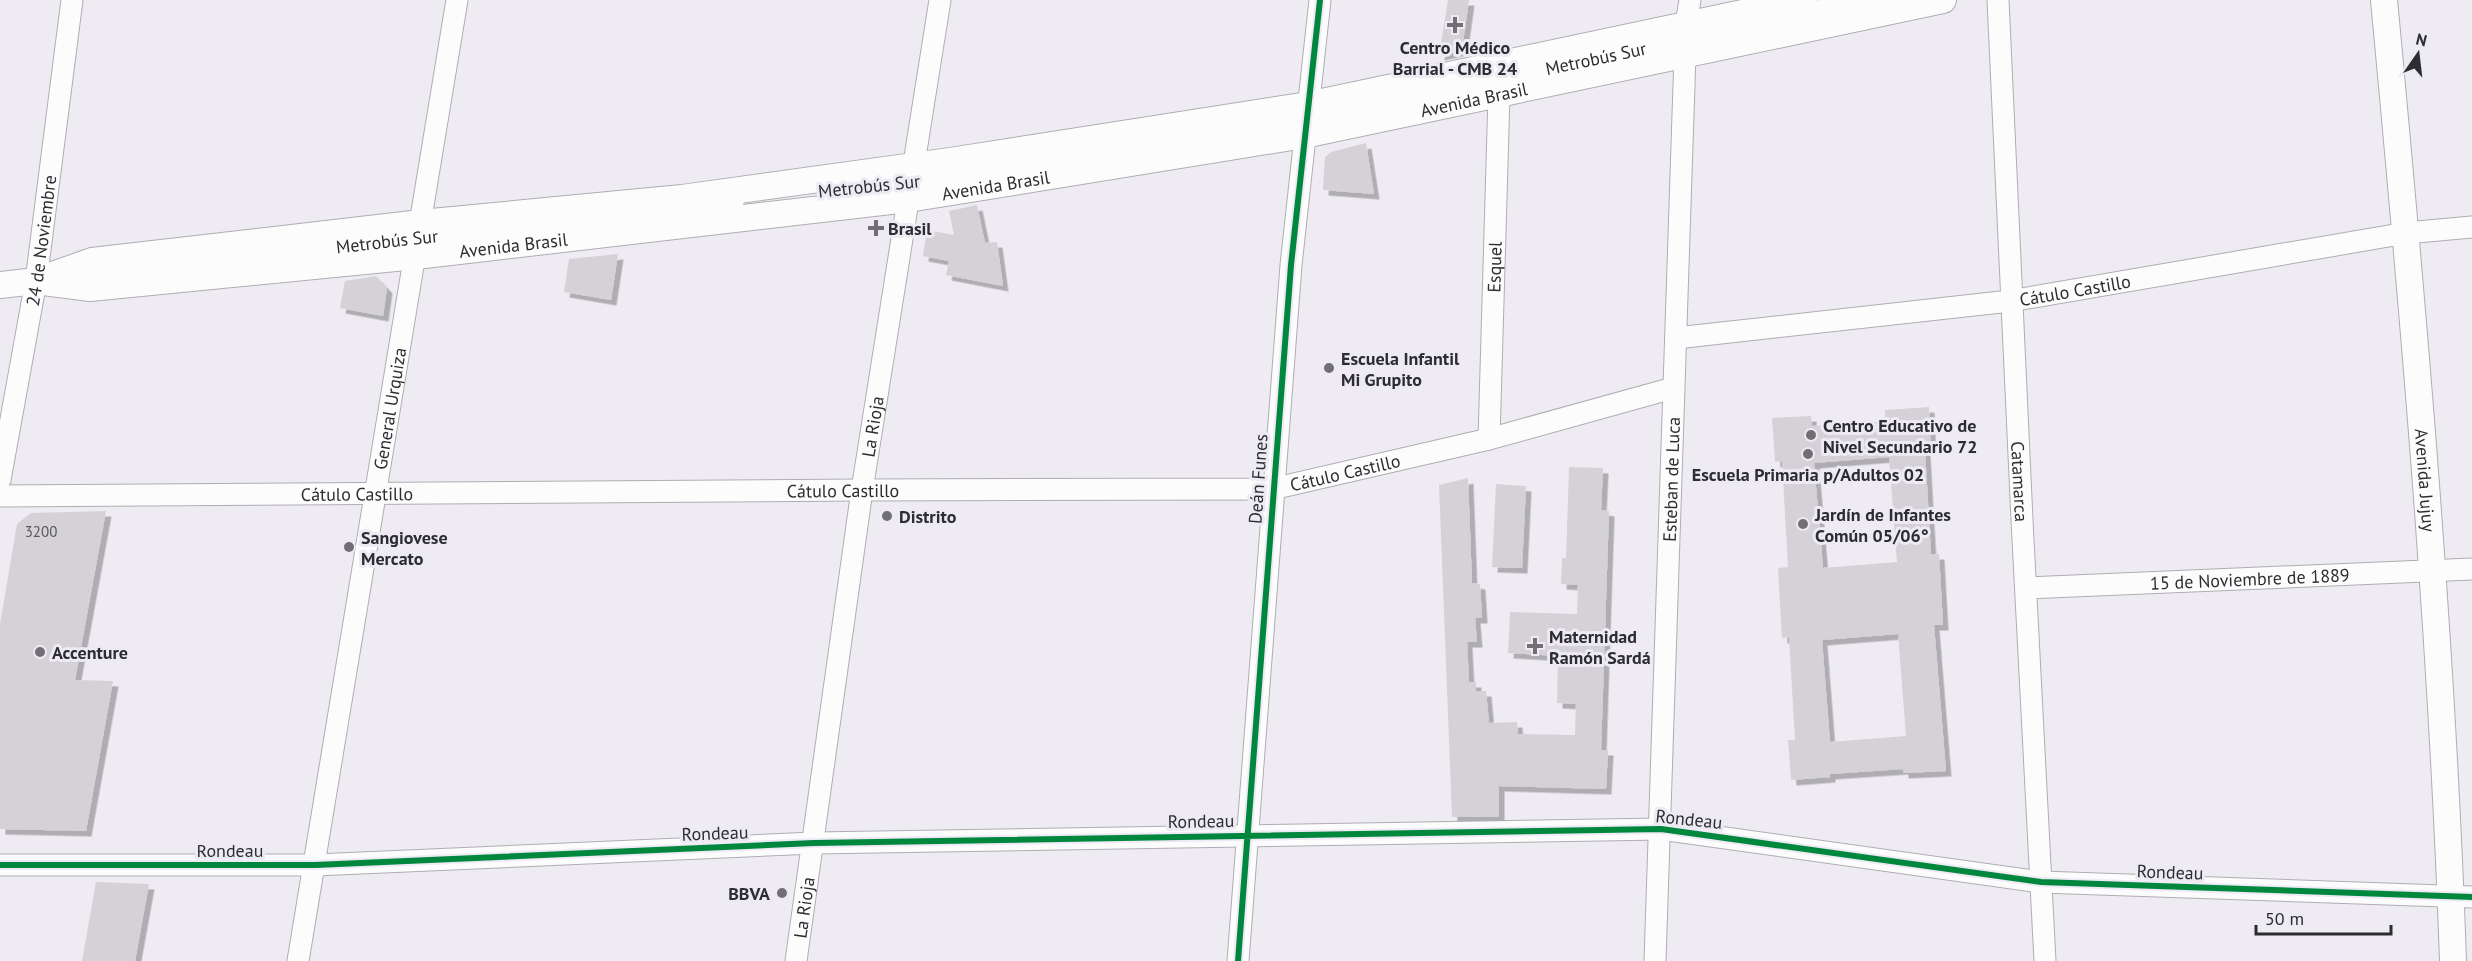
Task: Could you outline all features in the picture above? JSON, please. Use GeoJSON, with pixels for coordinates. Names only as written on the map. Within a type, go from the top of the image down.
{"type":"FeatureCollection","features":[{"type":"Feature","properties":{"kind":"main road","name":"Avenida Brasil"},"geometry":{"type":"LineString","coordinates":[[1306,119],[1804,0]]}},
{"type":"Feature","properties":{"kind":"main road","name":"Avenida Brasil"},"geometry":{"type":"LineString","coordinates":[[0,285],[36,281],[90,288],[418,239],[911,182],[1306,119],[1499,95],[1687,29],[1942,0]]}},
{"type":"Feature","properties":{"kind":"main road","name":"Avenida Jujuy"},"geometry":{"type":"LineString","coordinates":[[2384,0],[2406,233],[2431,570],[2461,897],[2453,961]]}},
{"type":"Feature","properties":{"kind":"street","name":"24 de Noviembre"},"geometry":{"type":"LineString","coordinates":[[0,480],[36,281],[72,0]]}},
{"type":"Feature","properties":{"kind":"street","name":"General Urquiza"},"geometry":{"type":"LineString","coordinates":[[298,961],[457,0]]}},
{"type":"Feature","properties":{"kind":"street","name":"La Rioja"},"geometry":{"type":"LineString","coordinates":[[796,961],[862,489],[940,0]]}},
{"type":"Feature","properties":{"kind":"street","name":"Deán Funes"},"geometry":{"type":"LineString","coordinates":[[1238,961],[1272,489],[1306,119],[1320,0]]}},
{"type":"Feature","properties":{"kind":"street"},"geometry":{"type":"LineString","coordinates":[[1687,29],[1870,0]]}},
{"type":"Feature","properties":{"kind":"street","name":"Catamarca"},"geometry":{"type":"LineString","coordinates":[[1998,0],[2010,301],[2028,588],[2045,961]]}},
{"type":"Feature","properties":{"kind":"street","name":"Esteban de Luca"},"geometry":{"type":"LineString","coordinates":[[1655,961],[1687,29]]}},
{"type":"Feature","properties":{"kind":"street","name":"Esquel"},"geometry":{"type":"LineString","coordinates":[[1489,439],[1499,95]]}},
{"type":"Feature","properties":{"kind":"street","name":"Cátulo Castillo"},"geometry":{"type":"LineString","coordinates":[[1676,338],[2010,301],[2406,233],[2472,227]]}},
{"type":"Feature","properties":{"kind":"street","name":"Cátulo Castillo"},"geometry":{"type":"LineString","coordinates":[[0,496],[862,489],[1272,489],[1489,439],[1673,388]]}},
{"type":"Feature","properties":{"kind":"street","name":"15 de Noviembre de 1889"},"geometry":{"type":"LineString","coordinates":[[2028,588],[2472,569]]}},
{"type":"Feature","properties":{"kind":"street","name":"Rondeau"},"geometry":{"type":"LineString","coordinates":[[0,865],[315,865],[814,843],[1660,829],[2041,882],[2461,897]]}},
{"type":"Feature","properties":{"kind":"building","name":"Centro Médico Barrial - CMB 24"},"geometry":{"type":"Polygon","coordinates":[[[1448,0],[1469,0],[1462,50],[1439,55],[1448,0]]]}},
{"type":"Feature","properties":{"kind":"building"},"geometry":{"type":"Polygon","coordinates":[[[1366,143],[1374,194],[1323,190],[1325,157],[1331,152],[1366,143]]]}},
{"type":"Feature","properties":{"kind":"building"},"geometry":{"type":"Polygon","coordinates":[[[977,205],[985,243],[997,242],[1003,286],[946,275],[949,261],[923,256],[927,230],[954,235],[949,211],[977,205]]]}},
{"type":"Feature","properties":{"kind":"building"},"geometry":{"type":"Polygon","coordinates":[[[618,254],[611,300],[564,292],[569,259],[618,254]]]}},
{"type":"Feature","properties":{"kind":"building"},"geometry":{"type":"Polygon","coordinates":[[[376,276],[387,288],[383,316],[340,308],[345,281],[376,276]]]}},
{"type":"Feature","properties":{"kind":"building"},"geometry":{"type":"Polygon","coordinates":[[[1929,407],[1931,449],[1925,450],[1931,554],[1939,554],[1943,625],[1934,625],[1946,771],[1903,773],[1903,769],[1830,774],[1830,777],[1791,780],[1788,740],[1795,740],[1789,637],[1782,638],[1778,568],[1788,567],[1782,461],[1775,462],[1772,418],[1811,416],[1812,426],[1885,421],[1885,410],[1929,407]],[[1889,457],[1814,463],[1823,568],[1897,562],[1889,457]],[[1898,634],[1822,640],[1830,742],[1906,736],[1898,634]]]}},
{"type":"Feature","properties":{"kind":"building"},"geometry":{"type":"Polygon","coordinates":[[[1569,467],[1603,468],[1601,510],[1609,511],[1601,750],[1608,750],[1606,789],[1499,786],[1499,817],[1452,817],[1439,485],[1468,478],[1472,583],[1480,584],[1482,618],[1475,618],[1477,642],[1467,642],[1469,682],[1476,682],[1476,691],[1486,691],[1489,723],[1517,722],[1518,734],[1575,735],[1576,704],[1557,703],[1558,656],[1508,653],[1510,612],[1577,614],[1578,585],[1561,584],[1562,558],[1566,558],[1569,467]]]}},
{"type":"Feature","properties":{"kind":"building"},"geometry":{"type":"Polygon","coordinates":[[[1496,484],[1526,486],[1522,568],[1492,567],[1496,484]]]}},
{"type":"Feature","properties":{"kind":"building","name":"Accenture"},"geometry":{"type":"Polygon","coordinates":[[[106,511],[75,680],[113,681],[86,831],[0,829],[0,624],[17,524],[31,513],[106,511]]]}},
{"type":"Feature","properties":{"kind":"building"},"geometry":{"type":"Polygon","coordinates":[[[96,882],[149,884],[135,961],[82,961],[96,882]]]}},
{"type":"Feature","properties":{"kind":"cycle path"},"geometry":{"type":"LineString","coordinates":[[1238,961],[1291,265],[1320,0]]}},
{"type":"Feature","properties":{"kind":"cycle path"},"geometry":{"type":"LineString","coordinates":[[0,865],[315,865],[814,843],[1661,829],[2041,882],[2472,897]]}},
{"type":"Feature","properties":{"kind":"place","name":"Centro Médico Barrial - CMB 24"},"geometry":{"type":"Point","coordinates":[1455,25]}},
{"type":"Feature","properties":{"kind":"place","name":"Brasil"},"geometry":{"type":"Point","coordinates":[876,228]}},
{"type":"Feature","properties":{"kind":"place","name":"Escuela Infantil Mi Grupito"},"geometry":{"type":"Point","coordinates":[1329,368]}},
{"type":"Feature","properties":{"kind":"place","name":"Centro Educativo de Nivel Secundario 72"},"geometry":{"type":"Point","coordinates":[1811,435]}},
{"type":"Feature","properties":{"kind":"place","name":"Escuela Primaria p/Adultos 02"},"geometry":{"type":"Point","coordinates":[1808,454]}},
{"type":"Feature","properties":{"kind":"place","name":"Distrito"},"geometry":{"type":"Point","coordinates":[887,516]}},
{"type":"Feature","properties":{"kind":"place","name":"Jardín de Infantes Común 05/06°"},"geometry":{"type":"Point","coordinates":[1803,524]}},
{"type":"Feature","properties":{"kind":"place","name":"Sangiovese Mercato"},"geometry":{"type":"Point","coordinates":[349,547]}},
{"type":"Feature","properties":{"kind":"place","name":"Maternidad Ramón Sardá"},"geometry":{"type":"Point","coordinates":[1535,646]}},
{"type":"Feature","properties":{"kind":"place","name":"Accenture"},"geometry":{"type":"Point","coordinates":[40,652]}},
{"type":"Feature","properties":{"kind":"place","name":"BBVA"},"geometry":{"type":"Point","coordinates":[782,893]}}]}
